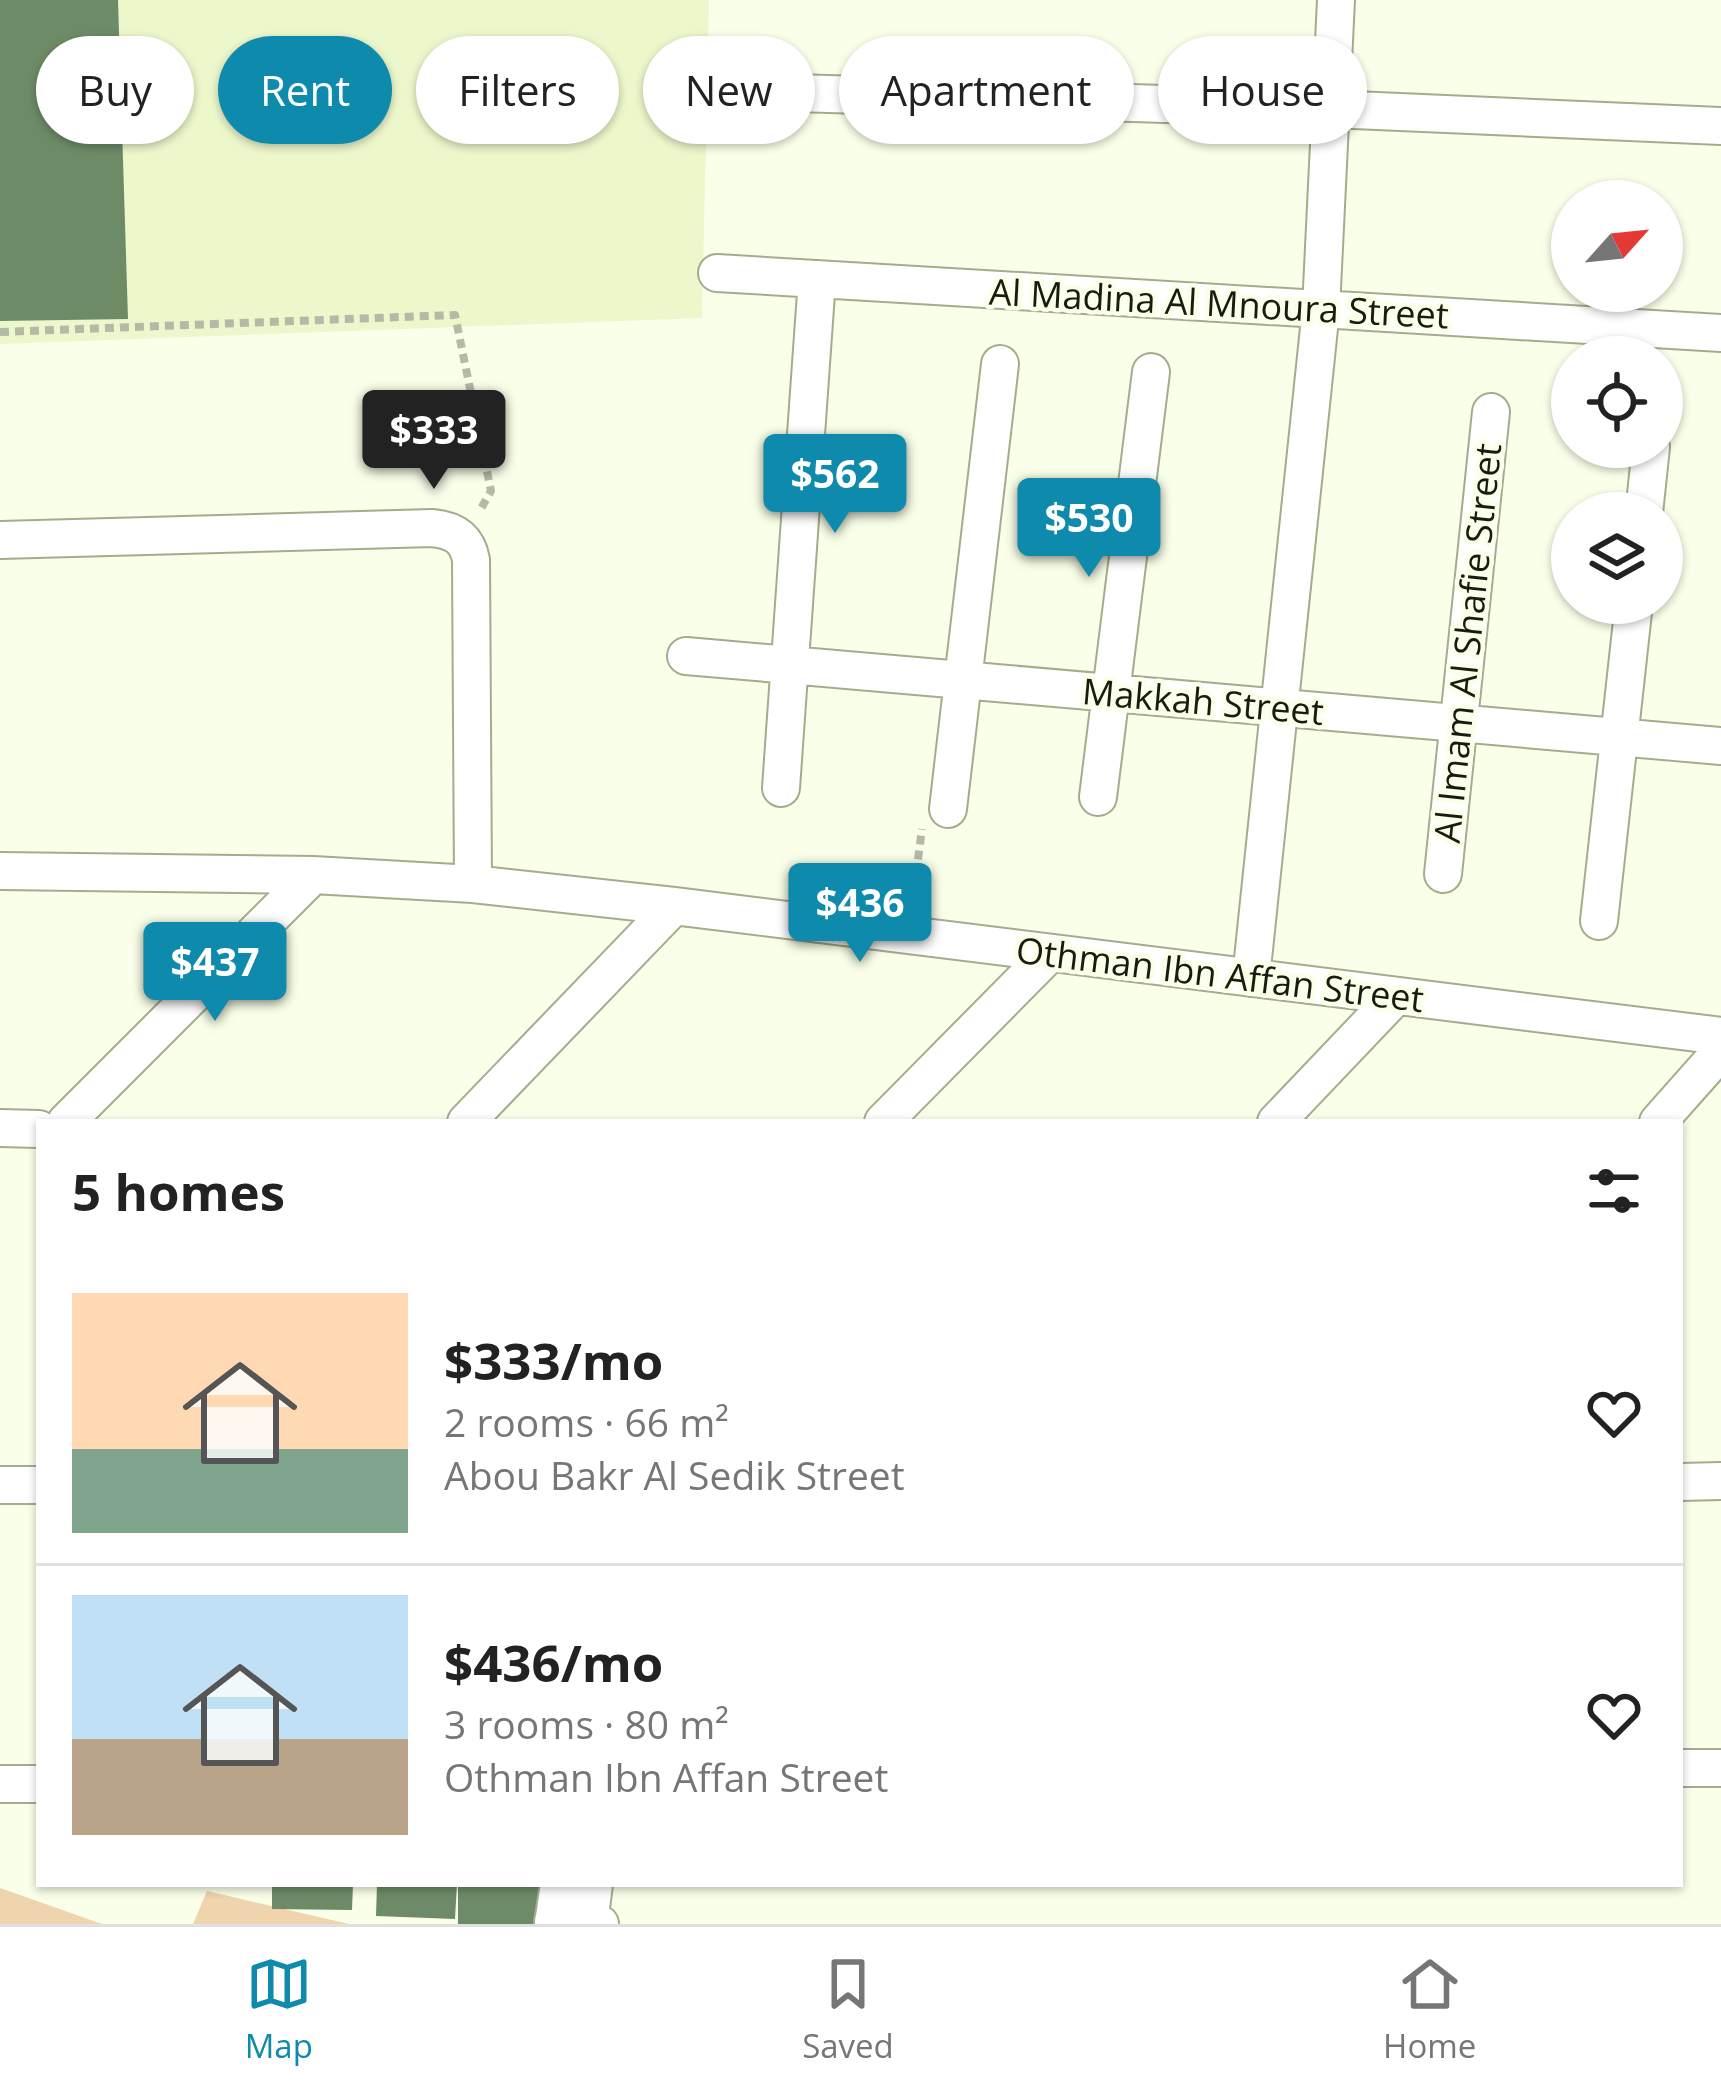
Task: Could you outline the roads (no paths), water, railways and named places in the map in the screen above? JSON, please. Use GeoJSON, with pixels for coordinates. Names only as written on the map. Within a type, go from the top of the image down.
{"type":"FeatureCollection","features":[{"type":"Feature","properties":{"kind":"street"},"geometry":{"type":"LineString","coordinates":[[1334,36],[1336,0]]}},
{"type":"Feature","properties":{"kind":"street"},"geometry":{"type":"LineString","coordinates":[[815,94],[1158,104]]}},
{"type":"Feature","properties":{"kind":"street"},"geometry":{"type":"LineString","coordinates":[[1367,111],[1721,126]]}},
{"type":"Feature","properties":{"kind":"street"},"geometry":{"type":"LineString","coordinates":[[1251,978],[1321,309],[1329,144]]}},
{"type":"Feature","properties":{"kind":"street","name":"Al Madina Al Mnoura Street"},"geometry":{"type":"LineString","coordinates":[[717,273],[1721,333]]}},
{"type":"Feature","properties":{"kind":"street"},"geometry":{"type":"LineString","coordinates":[[781,788],[817,279]]}},
{"type":"Feature","properties":{"kind":"street"},"geometry":{"type":"LineString","coordinates":[[948,809],[1000,364]]}},
{"type":"Feature","properties":{"kind":"street"},"geometry":{"type":"LineString","coordinates":[[1098,797],[1151,372]]}},
{"type":"Feature","properties":{"kind":"street","name":"Al Imam Al Shafie Street"},"geometry":{"type":"LineString","coordinates":[[1443,874],[1490,412]]}},
{"type":"Feature","properties":{"kind":"street"},"geometry":{"type":"LineString","coordinates":[[0,540],[432,528],[454,532],[463,539],[471,560],[473,884]]}},
{"type":"Feature","properties":{"kind":"street"},"geometry":{"type":"LineString","coordinates":[[1599,921],[1632,624]]}},
{"type":"Feature","properties":{"kind":"street","name":"Makkah Street"},"geometry":{"type":"LineString","coordinates":[[686,656],[1721,746]]}},
{"type":"Feature","properties":{"kind":"street","name":"Othman Ibn Affan Street"},"geometry":{"type":"LineString","coordinates":[[0,871],[313,875],[473,884],[1721,1036]]}},
{"type":"Feature","properties":{"kind":"street"},"geometry":{"type":"LineString","coordinates":[[69,1119],[313,875]]}},
{"type":"Feature","properties":{"kind":"street"},"geometry":{"type":"LineString","coordinates":[[469,1119],[674,907]]}},
{"type":"Feature","properties":{"kind":"street"},"geometry":{"type":"LineString","coordinates":[[886,1119],[1050,952]]}},
{"type":"Feature","properties":{"kind":"street"},"geometry":{"type":"LineString","coordinates":[[1279,1119],[1396,995]]}},
{"type":"Feature","properties":{"kind":"street"},"geometry":{"type":"LineString","coordinates":[[1661,1119],[1721,1051]]}},
{"type":"Feature","properties":{"kind":"street"},"geometry":{"type":"LineString","coordinates":[[0,1128],[36,1129]]}},
{"type":"Feature","properties":{"kind":"street"},"geometry":{"type":"LineString","coordinates":[[1683,1481],[1721,1481]]}},
{"type":"Feature","properties":{"kind":"street"},"geometry":{"type":"LineString","coordinates":[[0,1485],[36,1485]]}},
{"type":"Feature","properties":{"kind":"street"},"geometry":{"type":"LineString","coordinates":[[1683,1768],[1721,1768]]}},
{"type":"Feature","properties":{"kind":"street"},"geometry":{"type":"LineString","coordinates":[[0,1784],[36,1784]]}},
{"type":"Feature","properties":{"kind":"street"},"geometry":{"type":"LineString","coordinates":[[560,1887],[571,1923]]}},
{"type":"Feature","properties":{"kind":"street"},"geometry":{"type":"LineString","coordinates":[[571,1923],[592,1887]]}},
{"type":"Feature","properties":{"kind":"street"},"geometry":{"type":"LineString","coordinates":[[571,1923],[600,1924]]}}]}
